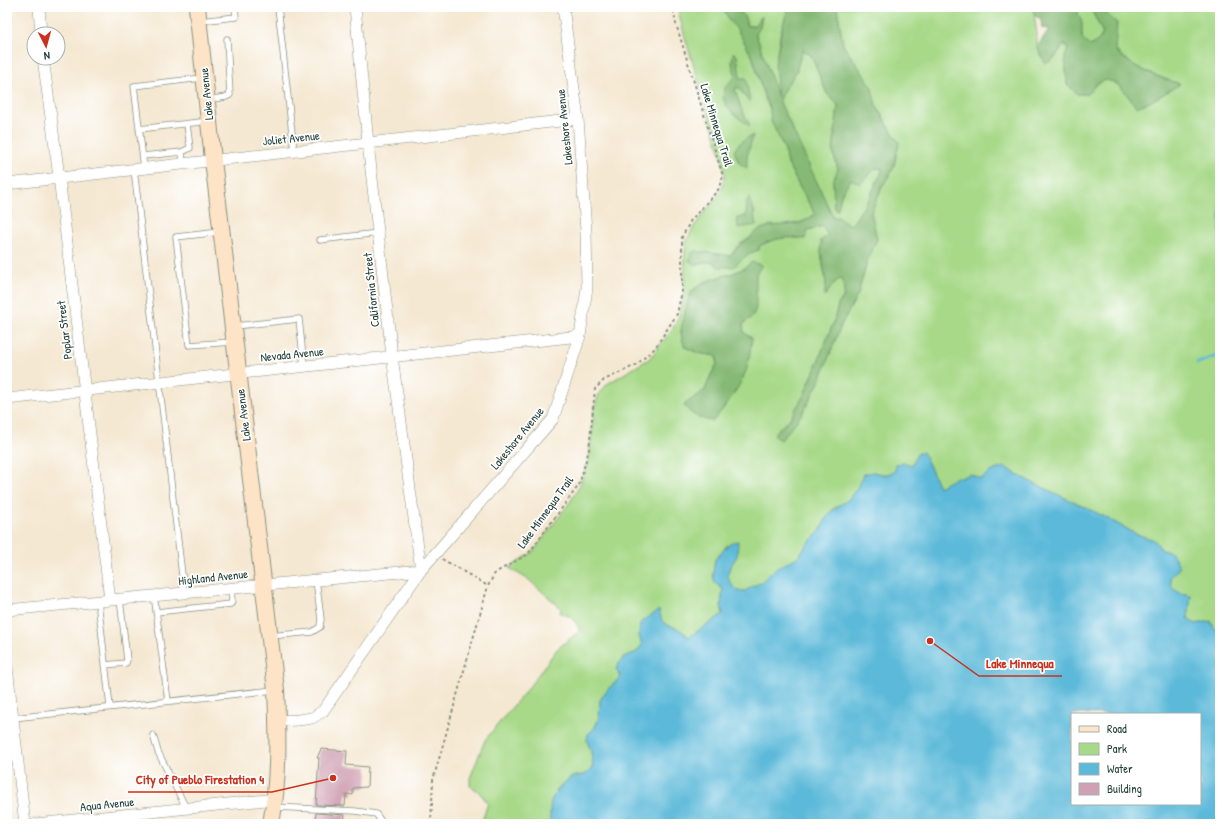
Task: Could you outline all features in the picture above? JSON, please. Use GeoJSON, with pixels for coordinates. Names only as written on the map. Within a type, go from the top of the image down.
{"type":"FeatureCollection","features":[{"type":"Feature","properties":{"kind":"main road","name":"Lake Avenue"},"geometry":{"type":"LineString","coordinates":[[198,14],[213,160],[276,690],[277,721],[275,803],[271,824]]}},
{"type":"Feature","properties":{"kind":"street"},"geometry":{"type":"LineString","coordinates":[[38,7],[40,26]]}},
{"type":"Feature","properties":{"kind":"street","name":"California Street"},"geometry":{"type":"LineString","coordinates":[[355,7],[368,143],[392,356],[421,570]]}},
{"type":"Feature","properties":{"kind":"street","name":"Lakeshore Avenue"},"geometry":{"type":"LineString","coordinates":[[277,721],[312,718],[323,711],[421,570],[553,419],[580,336],[587,288],[586,238],[578,119],[563,7]]}},
{"type":"Feature","properties":{"kind":"street","name":"Poplar Street"},"geometry":{"type":"LineString","coordinates":[[45,66],[84,390],[115,599]]}},
{"type":"Feature","properties":{"kind":"street","name":"Joliet Avenue"},"geometry":{"type":"LineString","coordinates":[[7,184],[139,168],[183,158],[213,160],[578,119]]}},
{"type":"Feature","properties":{"kind":"street","name":"Nevada Avenue"},"geometry":{"type":"LineString","coordinates":[[7,399],[159,381],[580,336]]}},
{"type":"Feature","properties":{"kind":"street","name":"Highland Avenue"},"geometry":{"type":"LineString","coordinates":[[7,610],[421,570]]}},
{"type":"Feature","properties":{"kind":"street"},"geometry":{"type":"LineString","coordinates":[[7,668],[25,824]]}},
{"type":"Feature","properties":{"kind":"street","name":"Aqua Avenue"},"geometry":{"type":"LineString","coordinates":[[36,824],[186,808],[275,803]]}},
{"type":"Feature","properties":{"kind":"lane"},"geometry":{"type":"LineString","coordinates":[[198,14],[236,17],[235,7]]}},
{"type":"Feature","properties":{"kind":"lane"},"geometry":{"type":"LineString","coordinates":[[278,7],[294,151]]}},
{"type":"Feature","properties":{"kind":"lane"},"geometry":{"type":"LineString","coordinates":[[207,100],[230,95],[227,39]]}},
{"type":"Feature","properties":{"kind":"lane"},"geometry":{"type":"LineString","coordinates":[[184,592],[159,381],[139,168],[143,156],[134,86],[205,78]]}},
{"type":"Feature","properties":{"kind":"lane"},"geometry":{"type":"LineString","coordinates":[[139,129],[209,121]]}},
{"type":"Feature","properties":{"kind":"lane"},"geometry":{"type":"LineString","coordinates":[[143,156],[183,158],[190,148],[187,124]]}},
{"type":"Feature","properties":{"kind":"lane"},"geometry":{"type":"LineString","coordinates":[[222,232],[176,237],[189,346],[235,342]]}},
{"type":"Feature","properties":{"kind":"lane"},"geometry":{"type":"LineString","coordinates":[[320,240],[378,233]]}},
{"type":"Feature","properties":{"kind":"lane"},"geometry":{"type":"LineString","coordinates":[[233,326],[299,319],[304,366]]}},
{"type":"Feature","properties":{"kind":"lane"},"geometry":{"type":"LineString","coordinates":[[270,636],[312,632],[320,627],[321,619],[316,580]]}},
{"type":"Feature","properties":{"kind":"lane"},"geometry":{"type":"LineString","coordinates":[[156,612],[231,604],[231,588]]}},
{"type":"Feature","properties":{"kind":"lane"},"geometry":{"type":"LineString","coordinates":[[154,595],[168,701]]}},
{"type":"Feature","properties":{"kind":"lane"},"geometry":{"type":"LineString","coordinates":[[105,665],[126,663],[127,660],[115,599]]}},
{"type":"Feature","properties":{"kind":"lane"},"geometry":{"type":"LineString","coordinates":[[98,601],[110,707]]}},
{"type":"Feature","properties":{"kind":"lane"},"geometry":{"type":"LineString","coordinates":[[13,718],[276,690]]}},
{"type":"Feature","properties":{"kind":"lane"},"geometry":{"type":"LineString","coordinates":[[153,735],[158,752],[186,808]]}},
{"type":"Feature","properties":{"kind":"lane"},"geometry":{"type":"LineString","coordinates":[[275,803],[376,814],[383,824]]}},
{"type":"Feature","properties":{"kind":"path","name":"Lake Minnequa Trail"},"geometry":{"type":"LineString","coordinates":[[431,824],[433,780],[488,586],[495,573],[528,554],[579,485],[588,450],[595,389],[604,380],[636,364],[655,348],[677,314],[682,291],[682,238],[691,220],[718,190],[723,176],[676,24],[673,7]]}},
{"type":"Feature","properties":{"kind":"path"},"geometry":{"type":"LineString","coordinates":[[434,555],[488,586]]}},
{"type":"Feature","properties":{"kind":"green space"},"geometry":{"type":"Polygon","coordinates":[[[677,7],[720,7],[727,15],[729,21],[737,29],[753,58],[764,96],[770,109],[771,121],[785,150],[786,160],[813,210],[814,215],[802,222],[780,226],[770,225],[744,241],[730,256],[696,251],[694,265],[699,263],[740,261],[745,255],[759,250],[759,246],[765,243],[781,238],[804,239],[808,230],[822,226],[828,236],[821,252],[826,283],[825,296],[834,283],[841,278],[844,287],[844,296],[838,305],[834,321],[803,397],[789,420],[775,432],[781,440],[802,414],[819,382],[842,323],[858,294],[867,262],[877,239],[871,212],[882,187],[893,169],[899,143],[876,106],[871,85],[843,45],[837,7],[1033,7],[1037,34],[1037,47],[1044,60],[1054,59],[1064,43],[1068,49],[1065,57],[1067,84],[1077,94],[1088,94],[1096,84],[1106,80],[1114,82],[1123,89],[1150,102],[1180,84],[1153,75],[1122,57],[1115,50],[1114,38],[1109,21],[1099,7],[1220,7],[1220,631],[1214,628],[1211,621],[1195,624],[1188,618],[1191,595],[1180,593],[1172,589],[1170,578],[1172,553],[1162,550],[1154,540],[1136,534],[1103,516],[1023,478],[1005,467],[986,475],[981,479],[970,474],[939,487],[923,452],[917,454],[912,465],[904,463],[894,472],[887,474],[873,472],[848,500],[833,509],[826,518],[821,530],[807,544],[799,556],[774,570],[761,582],[745,591],[738,591],[732,585],[727,576],[730,567],[737,556],[727,545],[715,559],[713,575],[715,583],[723,589],[721,605],[723,614],[689,637],[682,631],[665,624],[662,621],[639,635],[642,645],[637,652],[623,657],[616,669],[621,677],[608,689],[600,700],[599,718],[594,729],[588,734],[587,741],[591,751],[593,766],[586,774],[572,777],[557,791],[554,799],[550,824],[481,824],[488,803],[479,792],[470,785],[470,778],[485,740],[529,687],[557,649],[580,631],[575,621],[569,616],[560,613],[561,608],[529,580],[509,568],[533,552],[570,502],[579,487],[589,459],[594,410],[598,396],[607,384],[649,359],[672,330],[679,316],[684,295],[685,251],[687,240],[693,228],[721,191],[725,176],[722,158],[677,7]],[[737,56],[732,63],[736,76],[726,86],[749,126],[735,90],[738,87],[748,101],[740,78],[737,56]],[[747,200],[746,217],[755,222],[754,210],[747,200]],[[752,262],[746,267],[731,274],[707,281],[693,290],[689,298],[682,326],[681,333],[685,347],[698,353],[717,356],[717,364],[705,390],[684,406],[713,421],[730,400],[740,382],[744,333],[743,324],[753,316],[756,274],[752,262]]]}},
{"type":"Feature","properties":{"kind":"green space"},"geometry":{"type":"Polygon","coordinates":[[[720,7],[736,7],[744,16],[748,26],[754,26],[762,16],[760,27],[756,34],[778,97],[775,64],[783,24],[789,7],[837,7],[843,45],[871,85],[876,106],[899,143],[893,169],[882,187],[871,212],[877,239],[867,262],[858,294],[842,323],[819,382],[802,414],[781,440],[775,437],[775,432],[789,420],[803,397],[834,321],[838,305],[844,296],[844,287],[841,278],[834,283],[824,297],[826,283],[821,252],[821,240],[828,236],[822,226],[808,230],[805,239],[781,238],[759,246],[759,250],[742,259],[734,267],[718,267],[713,262],[704,262],[694,265],[689,260],[691,254],[696,251],[730,256],[742,244],[751,238],[751,236],[762,229],[800,223],[814,215],[813,210],[786,160],[785,150],[771,121],[770,109],[764,96],[753,58],[737,29],[729,21],[727,15],[720,7]],[[802,50],[796,72],[783,91],[779,100],[833,217],[838,217],[850,225],[870,197],[881,174],[882,168],[875,169],[860,184],[851,179],[842,193],[837,211],[834,206],[833,181],[838,169],[833,152],[838,105],[827,94],[811,55],[802,50]]]}},
{"type":"Feature","properties":{"kind":"green space"},"geometry":{"type":"Polygon","coordinates":[[[736,7],[789,7],[781,30],[777,52],[777,86],[779,99],[796,72],[802,50],[811,55],[827,94],[838,105],[833,152],[838,169],[833,181],[834,206],[837,210],[842,193],[851,179],[860,184],[875,169],[882,168],[871,197],[850,225],[838,217],[834,218],[790,128],[772,81],[756,34],[760,27],[758,20],[754,26],[748,26],[744,16],[736,7]]]}},
{"type":"Feature","properties":{"kind":"green space"},"geometry":{"type":"Polygon","coordinates":[[[1033,7],[1076,7],[1082,23],[1082,38],[1090,46],[1099,40],[1103,33],[1090,7],[1099,7],[1117,23],[1115,50],[1122,57],[1137,67],[1154,75],[1180,84],[1150,102],[1136,107],[1123,89],[1114,82],[1106,80],[1096,84],[1088,94],[1077,94],[1067,84],[1065,57],[1068,49],[1065,43],[1054,59],[1044,63],[1044,60],[1037,47],[1049,29],[1042,28],[1041,19],[1034,15],[1033,7]]]}},
{"type":"Feature","properties":{"kind":"green space"},"geometry":{"type":"Polygon","coordinates":[[[1076,7],[1090,7],[1103,33],[1099,40],[1090,46],[1082,38],[1081,23],[1076,7]]]}},
{"type":"Feature","properties":{"kind":"green space"},"geometry":{"type":"Polygon","coordinates":[[[733,53],[737,56],[740,78],[746,78],[750,102],[739,88],[737,87],[735,90],[741,108],[750,126],[729,109],[723,98],[727,85],[736,76],[732,63],[733,53]]]}},
{"type":"Feature","properties":{"kind":"green space"},"geometry":{"type":"Polygon","coordinates":[[[753,135],[747,157],[747,168],[739,163],[734,151],[737,146],[753,135]]]}},
{"type":"Feature","properties":{"kind":"green space"},"geometry":{"type":"Polygon","coordinates":[[[749,198],[754,210],[755,222],[757,225],[738,228],[737,218],[746,216],[747,200],[749,198]]]}},
{"type":"Feature","properties":{"kind":"green space"},"geometry":{"type":"Polygon","coordinates":[[[752,262],[762,265],[756,274],[756,308],[753,316],[743,324],[744,333],[752,338],[747,368],[737,389],[713,421],[705,419],[693,414],[684,405],[705,390],[717,364],[717,356],[698,353],[685,347],[681,330],[688,301],[692,292],[700,285],[707,281],[738,271],[752,262]]]}},
{"type":"Feature","properties":{"kind":"water"},"geometry":{"type":"Polygon","coordinates":[[[923,452],[939,487],[959,476],[961,478],[970,474],[981,479],[998,469],[1005,467],[1023,478],[1103,516],[1136,534],[1154,540],[1162,550],[1172,553],[1180,567],[1170,578],[1172,588],[1180,593],[1191,595],[1188,618],[1195,624],[1211,621],[1214,628],[1220,631],[1220,824],[550,824],[551,804],[554,796],[566,781],[573,777],[586,774],[593,766],[591,751],[587,741],[588,734],[594,729],[599,718],[600,700],[608,689],[621,677],[616,669],[618,665],[622,659],[637,652],[642,645],[639,635],[640,623],[659,610],[662,621],[666,625],[677,628],[689,637],[723,614],[721,605],[723,589],[715,583],[713,575],[715,559],[731,543],[738,541],[737,556],[730,567],[727,576],[732,585],[738,591],[745,591],[761,582],[774,570],[799,556],[807,544],[821,530],[826,518],[834,509],[848,500],[857,488],[863,474],[873,472],[886,475],[895,471],[896,465],[904,463],[912,465],[917,454],[923,452]]]}},
{"type":"Feature","properties":{"kind":"building"},"geometry":{"type":"Polygon","coordinates":[[[321,749],[347,751],[346,765],[368,767],[367,787],[353,788],[353,795],[346,794],[345,806],[316,805],[319,758],[317,758],[321,749]]]}},
{"type":"Feature","properties":{"kind":"building"},"geometry":{"type":"Polygon","coordinates":[[[316,813],[345,815],[344,823],[320,824],[320,822],[315,822],[316,813]]]}},
{"type":"Feature","properties":{"kind":"waterway"},"geometry":{"type":"LineString","coordinates":[[1197,363],[1220,355]]}},
{"type":"Feature","properties":{"kind":"place","name":"Lake Minnequa"},"geometry":{"type":"Point","coordinates":[930,641]}},
{"type":"Feature","properties":{"kind":"place","name":"City of Pueblo Firestation 4"},"geometry":{"type":"Point","coordinates":[333,778]}}]}
